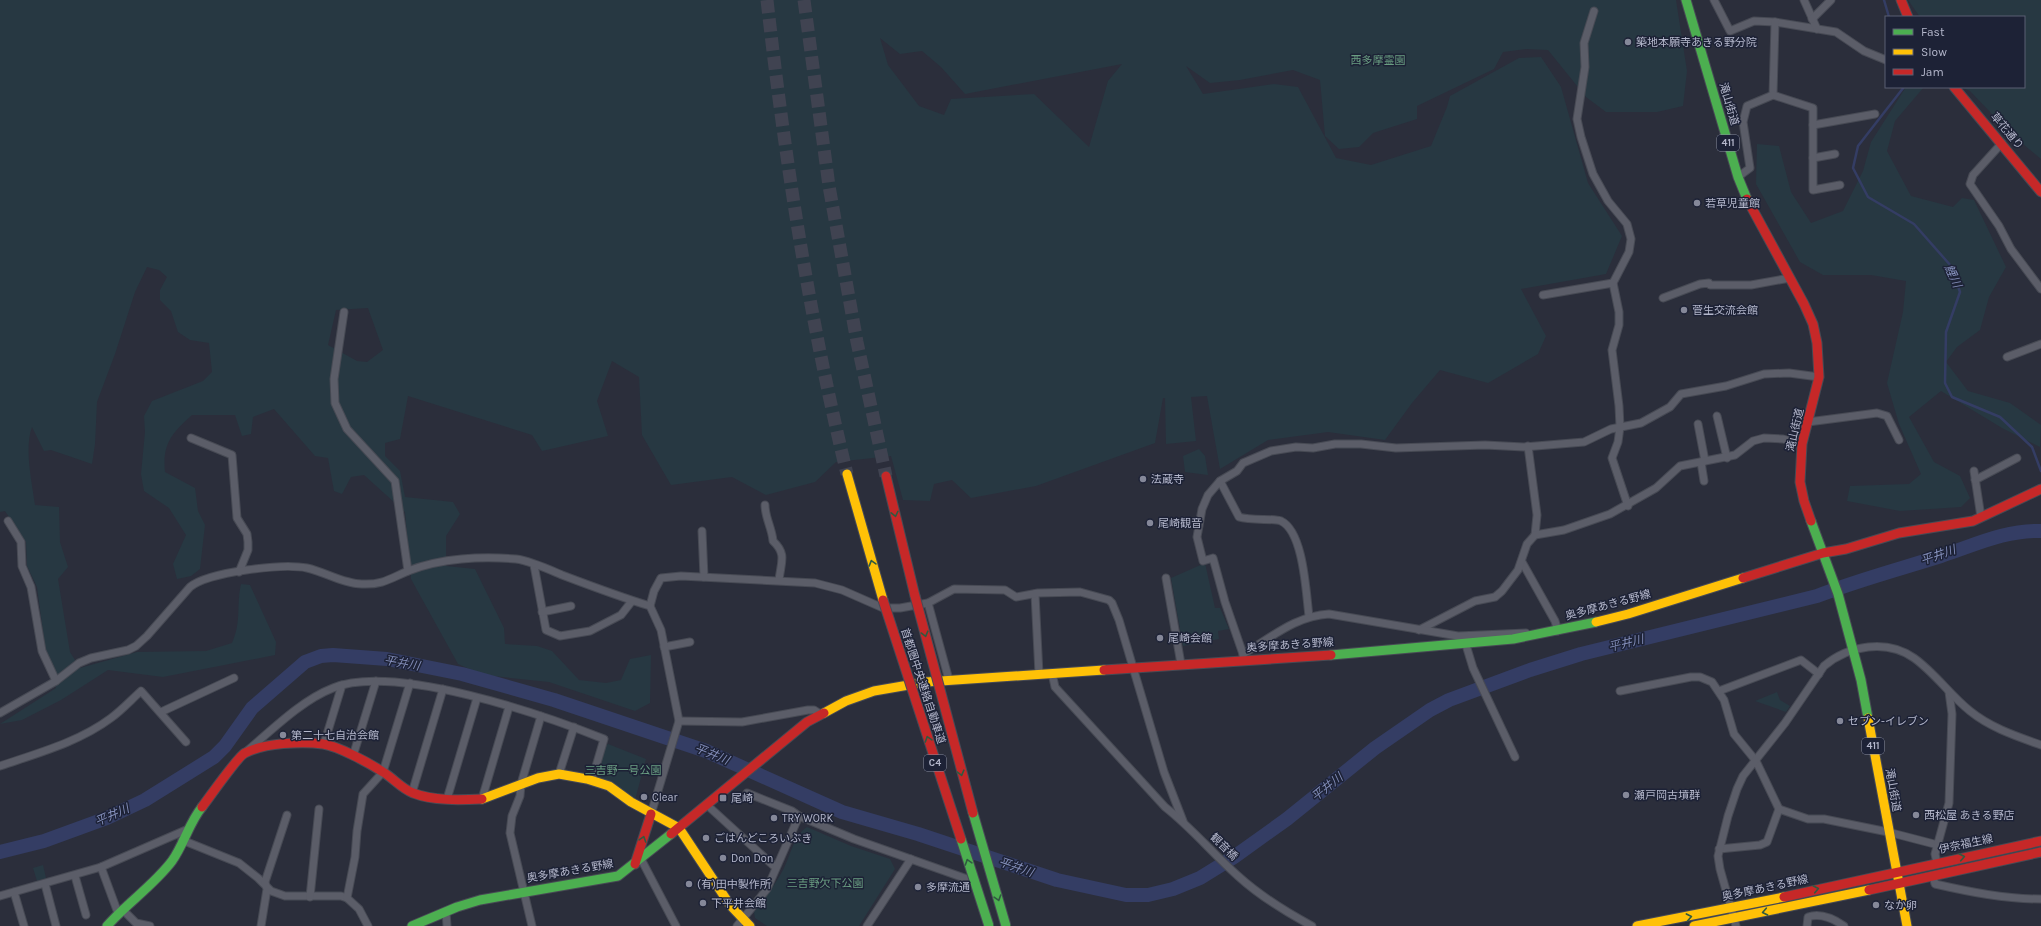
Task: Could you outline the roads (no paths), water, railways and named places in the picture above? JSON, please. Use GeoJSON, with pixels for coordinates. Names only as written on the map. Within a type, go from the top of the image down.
{"type":"FeatureCollection","features":[{"type":"Feature","properties":{"kind":"main road","name":"滝山街道"},"geometry":{"type":"LineString","coordinates":[[1686,0],[1738,178],[1753,212],[1804,304],[1813,324],[1817,342],[1819,377],[1802,444],[1800,482],[1804,500],[1841,609],[1853,650],[1862,688],[1906,926]]}},
{"type":"Feature","properties":{"kind":"main road"},"geometry":{"type":"LineString","coordinates":[[1902,0],[1908,16]]}},
{"type":"Feature","properties":{"kind":"main road","name":"草花通り"},"geometry":{"type":"LineString","coordinates":[[1955,88],[2002,143],[2041,192]]}},
{"type":"Feature","properties":{"kind":"main road","name":"首都圏中央連絡自動車道"},"geometry":{"type":"LineString","coordinates":[[847,474],[883,600],[989,926]]}},
{"type":"Feature","properties":{"kind":"main road","name":"首都圏中央連絡自動車道"},"geometry":{"type":"LineString","coordinates":[[886,476],[915,596],[966,791],[1006,926]]}},
{"type":"Feature","properties":{"kind":"main road","name":"奥多摩あきる野線"},"geometry":{"type":"LineString","coordinates":[[412,926],[480,900],[612,878],[638,862],[807,722],[846,701],[874,691],[904,685],[949,680],[1133,668],[1243,657],[1466,645],[1513,639],[1558,631],[1628,614],[1824,557],[1899,533],[1964,523],[1981,517],[2039,490]]}},
{"type":"Feature","properties":{"kind":"main road"},"geometry":{"type":"LineString","coordinates":[[107,926],[120,911],[163,872],[173,859],[186,830],[197,813],[244,753],[266,746],[301,743],[324,744],[354,756],[383,772],[412,793],[429,797],[447,799],[482,799],[538,778],[559,774],[592,780],[609,786],[651,814],[679,828],[730,905],[739,923],[750,926]]}},
{"type":"Feature","properties":{"kind":"main road"},"geometry":{"type":"LineString","coordinates":[[638,862],[651,814]]}},
{"type":"Feature","properties":{"kind":"main road","name":"伊奈福生線"},"geometry":{"type":"LineString","coordinates":[[1897,872],[2041,840]]}},
{"type":"Feature","properties":{"kind":"main road"},"geometry":{"type":"LineString","coordinates":[[1899,884],[2041,852]]}},
{"type":"Feature","properties":{"kind":"main road","name":"奥多摩あきる野線"},"geometry":{"type":"LineString","coordinates":[[1637,926],[1730,908],[1897,872]]}},
{"type":"Feature","properties":{"kind":"main road","name":"奥多摩あきる野線"},"geometry":{"type":"LineString","coordinates":[[1694,926],[1735,922],[1899,884]]}},
{"type":"Feature","properties":{"kind":"street"},"geometry":{"type":"LineString","coordinates":[[1714,0],[1730,31],[1749,22],[1775,22],[1836,32],[1864,51],[1885,60]]}},
{"type":"Feature","properties":{"kind":"street"},"geometry":{"type":"LineString","coordinates":[[1804,0],[1817,29]]}},
{"type":"Feature","properties":{"kind":"street"},"geometry":{"type":"LineString","coordinates":[[1812,19],[1831,0]]}},
{"type":"Feature","properties":{"kind":"street"},"geometry":{"type":"LineString","coordinates":[[1594,11],[1584,43],[1585,67],[1577,119],[1580,137],[1593,174],[1608,201],[1627,224],[1631,239],[1629,252],[1613,283],[1619,312],[1619,325],[1612,350],[1620,406],[1618,442],[1612,458],[1628,506]]}},
{"type":"Feature","properties":{"kind":"street"},"geometry":{"type":"LineString","coordinates":[[1773,95],[1775,22]]}},
{"type":"Feature","properties":{"kind":"street"},"geometry":{"type":"LineString","coordinates":[[1738,178],[1750,168],[1743,122],[1744,112],[1750,103],[1773,95],[1813,108],[1813,190],[1840,185]]}},
{"type":"Feature","properties":{"kind":"street"},"geometry":{"type":"LineString","coordinates":[[1813,125],[1875,114]]}},
{"type":"Feature","properties":{"kind":"street"},"geometry":{"type":"LineString","coordinates":[[2002,143],[1973,175],[1970,184],[1999,226],[2011,249],[2041,289]]}},
{"type":"Feature","properties":{"kind":"street"},"geometry":{"type":"LineString","coordinates":[[1813,158],[1835,154]]}},
{"type":"Feature","properties":{"kind":"street"},"geometry":{"type":"LineString","coordinates":[[1663,298],[1700,284],[1751,285],[1790,278]]}},
{"type":"Feature","properties":{"kind":"street"},"geometry":{"type":"LineString","coordinates":[[1543,295],[1613,283]]}},
{"type":"Feature","properties":{"kind":"street"},"geometry":{"type":"LineString","coordinates":[[344,312],[334,379],[335,403],[347,429],[395,481],[408,571]]}},
{"type":"Feature","properties":{"kind":"street"},"geometry":{"type":"LineString","coordinates":[[2007,357],[2041,344]]}},
{"type":"Feature","properties":{"kind":"street"},"geometry":{"type":"LineString","coordinates":[[1522,562],[1546,604],[1558,631],[1458,636],[1329,614],[1309,616],[1288,626],[1243,657],[1212,558],[1203,561],[1197,537],[1202,508],[1208,494],[1220,481],[1237,471],[1243,463],[1271,451],[1296,447],[1313,448],[1335,444],[1354,444],[1396,448],[1485,445],[1528,446],[1584,442],[1611,429],[1620,427],[1625,428],[1641,423],[1664,411],[1681,394],[1726,386],[1764,374],[1789,373],[1819,377]]}},
{"type":"Feature","properties":{"kind":"street"},"geometry":{"type":"LineString","coordinates":[[1808,422],[1877,413],[1887,416],[1899,440]]}},
{"type":"Feature","properties":{"kind":"street"},"geometry":{"type":"LineString","coordinates":[[1717,416],[1727,458]]}},
{"type":"Feature","properties":{"kind":"street"},"geometry":{"type":"LineString","coordinates":[[1698,424],[1704,481]]}},
{"type":"Feature","properties":{"kind":"street"},"geometry":{"type":"LineString","coordinates":[[191,438],[232,455],[237,518],[247,534],[248,542],[248,550],[239,572]]}},
{"type":"Feature","properties":{"kind":"street"},"geometry":{"type":"LineString","coordinates":[[1535,535],[1564,530],[1610,514],[1628,506],[1656,488],[1680,466],[1727,458],[1736,455],[1747,444],[1758,439],[1783,439],[1802,444]]}},
{"type":"Feature","properties":{"kind":"street"},"geometry":{"type":"LineString","coordinates":[[1419,630],[1475,601],[1495,596],[1502,591],[1522,562],[1528,544],[1535,535],[1537,514],[1528,446]]}},
{"type":"Feature","properties":{"kind":"street"},"geometry":{"type":"LineString","coordinates":[[1975,480],[2017,458]]}},
{"type":"Feature","properties":{"kind":"street"},"geometry":{"type":"LineString","coordinates":[[1974,471],[1981,517]]}},
{"type":"Feature","properties":{"kind":"street"},"geometry":{"type":"LineString","coordinates":[[1220,481],[1239,517],[1249,520],[1278,520],[1286,524],[1300,547],[1309,616]]}},
{"type":"Feature","properties":{"kind":"street"},"geometry":{"type":"LineString","coordinates":[[765,505],[766,517],[772,529],[773,541],[781,548],[783,555],[779,580]]}},
{"type":"Feature","properties":{"kind":"street"},"geometry":{"type":"LineString","coordinates":[[8,521],[21,542],[22,566],[31,588],[42,651],[56,681]]}},
{"type":"Feature","properties":{"kind":"street"},"geometry":{"type":"LineString","coordinates":[[702,531],[704,577]]}},
{"type":"Feature","properties":{"kind":"street"},"geometry":{"type":"LineString","coordinates":[[0,713],[56,681],[79,663],[91,658],[128,650],[136,646],[148,636],[197,581],[239,572],[293,566],[308,568],[361,584],[384,583],[408,571],[437,563],[471,559],[518,560],[632,601],[650,606],[655,613],[661,630],[679,723],[651,814]]}},
{"type":"Feature","properties":{"kind":"street"},"geometry":{"type":"LineString","coordinates":[[534,565],[546,630],[560,636],[590,631],[621,615],[632,601]]}},
{"type":"Feature","properties":{"kind":"street"},"geometry":{"type":"LineString","coordinates":[[650,606],[654,591],[661,578],[681,576],[815,583],[842,590],[883,608],[900,608],[928,603],[954,589],[1005,590],[1016,597],[1035,594],[1080,592],[1109,600],[1112,603],[1119,620],[1164,772],[1183,821]]}},
{"type":"Feature","properties":{"kind":"street"},"geometry":{"type":"LineString","coordinates":[[1166,578],[1181,664]]}},
{"type":"Feature","properties":{"kind":"street"},"geometry":{"type":"LineString","coordinates":[[1035,594],[1039,674]]}},
{"type":"Feature","properties":{"kind":"street"},"geometry":{"type":"LineString","coordinates":[[928,603],[949,680]]}},
{"type":"Feature","properties":{"kind":"street"},"geometry":{"type":"LineString","coordinates":[[542,612],[571,606]]}},
{"type":"Feature","properties":{"kind":"street"},"geometry":{"type":"LineString","coordinates":[[664,647],[690,642]]}},
{"type":"Feature","properties":{"kind":"street"},"geometry":{"type":"LineString","coordinates":[[1466,645],[1474,671],[1516,757]]}},
{"type":"Feature","properties":{"kind":"street"},"geometry":{"type":"LineString","coordinates":[[1735,922],[1720,869],[1719,849],[1736,789],[1743,776],[1819,674],[1831,661],[1853,650],[1874,646],[1903,651],[1922,665],[1970,711],[1984,721],[2041,746]]}},
{"type":"Feature","properties":{"kind":"street"},"geometry":{"type":"LineString","coordinates":[[1719,691],[1801,660],[1819,674]]}},
{"type":"Feature","properties":{"kind":"street","name":"観音橋"},"geometry":{"type":"LineString","coordinates":[[1052,673],[1055,687],[1165,807],[1183,821],[1234,873],[1276,905],[1312,926]]}},
{"type":"Feature","properties":{"kind":"street"},"geometry":{"type":"LineString","coordinates":[[1620,692],[1677,679],[1700,677],[1712,682],[1719,691],[1724,700],[1734,734],[1756,760],[1779,809],[1767,842],[1760,845],[1719,849]]}},
{"type":"Feature","properties":{"kind":"street"},"geometry":{"type":"LineString","coordinates":[[161,712],[234,678]]}},
{"type":"Feature","properties":{"kind":"street"},"geometry":{"type":"LineString","coordinates":[[354,756],[376,681]]}},
{"type":"Feature","properties":{"kind":"street"},"geometry":{"type":"LineString","coordinates":[[244,753],[292,713],[326,691],[342,685],[376,681],[410,683],[443,689],[541,716],[604,739],[592,780]]}},
{"type":"Feature","properties":{"kind":"street"},"geometry":{"type":"LineString","coordinates":[[347,898],[355,857],[357,831],[363,794],[383,772],[410,683]]}},
{"type":"Feature","properties":{"kind":"street"},"geometry":{"type":"LineString","coordinates":[[324,744],[342,685]]}},
{"type":"Feature","properties":{"kind":"street"},"geometry":{"type":"LineString","coordinates":[[412,793],[443,689]]}},
{"type":"Feature","properties":{"kind":"street"},"geometry":{"type":"LineString","coordinates":[[0,766],[51,749],[80,735],[111,718],[141,691],[186,742]]}},
{"type":"Feature","properties":{"kind":"street"},"geometry":{"type":"LineString","coordinates":[[1937,863],[1935,854],[1949,803],[1952,714],[1949,692]]}},
{"type":"Feature","properties":{"kind":"street"},"geometry":{"type":"LineString","coordinates":[[447,799],[477,698]]}},
{"type":"Feature","properties":{"kind":"street"},"geometry":{"type":"LineString","coordinates":[[482,799],[509,707]]}},
{"type":"Feature","properties":{"kind":"street"},"geometry":{"type":"LineString","coordinates":[[679,723],[742,722],[808,710],[814,710],[820,714]]}},
{"type":"Feature","properties":{"kind":"street"},"geometry":{"type":"LineString","coordinates":[[532,926],[510,833],[512,816],[521,791],[521,784],[541,716]]}},
{"type":"Feature","properties":{"kind":"street"},"geometry":{"type":"LineString","coordinates":[[559,774],[574,727]]}},
{"type":"Feature","properties":{"kind":"street"},"geometry":{"type":"LineString","coordinates":[[748,794],[792,811],[799,816],[970,880]]}},
{"type":"Feature","properties":{"kind":"street"},"geometry":{"type":"LineString","coordinates":[[707,805],[775,867]]}},
{"type":"Feature","properties":{"kind":"street"},"geometry":{"type":"LineString","coordinates":[[310,897],[319,809]]}},
{"type":"Feature","properties":{"kind":"street"},"geometry":{"type":"LineString","coordinates":[[1779,809],[1808,819],[1824,819],[1888,832],[1938,845]]}},
{"type":"Feature","properties":{"kind":"street"},"geometry":{"type":"LineString","coordinates":[[261,926],[267,889],[265,882],[287,815]]}},
{"type":"Feature","properties":{"kind":"street"},"geometry":{"type":"LineString","coordinates":[[739,923],[767,889],[775,867],[799,816]]}},
{"type":"Feature","properties":{"kind":"street"},"geometry":{"type":"LineString","coordinates":[[0,896],[75,876],[101,867],[186,830]]}},
{"type":"Feature","properties":{"kind":"street"},"geometry":{"type":"LineString","coordinates":[[182,840],[239,863],[258,878],[267,889],[286,896],[340,896],[347,898],[359,909],[368,926]]}},
{"type":"Feature","properties":{"kind":"street"},"geometry":{"type":"LineString","coordinates":[[867,926],[911,859]]}},
{"type":"Feature","properties":{"kind":"street"},"geometry":{"type":"LineString","coordinates":[[638,862],[676,926]]}},
{"type":"Feature","properties":{"kind":"street"},"geometry":{"type":"LineString","coordinates":[[101,867],[120,911],[136,923],[150,926]]}},
{"type":"Feature","properties":{"kind":"street"},"geometry":{"type":"LineString","coordinates":[[75,876],[86,915]]}},
{"type":"Feature","properties":{"kind":"street"},"geometry":{"type":"LineString","coordinates":[[1933,876],[1935,884],[1943,886],[1995,896],[2041,899]]}},
{"type":"Feature","properties":{"kind":"street"},"geometry":{"type":"LineString","coordinates":[[45,884],[56,926]]}},
{"type":"Feature","properties":{"kind":"street"},"geometry":{"type":"LineString","coordinates":[[14,892],[24,926]]}},
{"type":"Feature","properties":{"kind":"street"},"geometry":{"type":"LineString","coordinates":[[446,912],[447,926]]}},
{"type":"Feature","properties":{"kind":"street"},"geometry":{"type":"LineString","coordinates":[[1807,926],[1808,917],[1812,915],[1825,917],[1844,926]]}},
{"type":"Feature","properties":{"kind":"waterway","name":"鯉川"},"geometry":{"type":"LineString","coordinates":[[1884,0],[1889,16]]}},
{"type":"Feature","properties":{"kind":"waterway","name":"鯉川"},"geometry":{"type":"LineString","coordinates":[[1903,88],[1858,146],[1853,168],[1868,197],[1914,224],[1951,266],[1960,292],[1946,332],[1945,383],[1952,397],[2000,417],[2032,447],[2041,471]]}},
{"type":"Feature","properties":{"kind":"waterway","name":"平井川"},"geometry":{"type":"LineString","coordinates":[[0,852],[44,841],[107,818],[145,800],[214,757],[225,746],[252,708],[305,662],[321,656],[333,655],[387,659],[462,674],[554,700],[706,751],[842,812],[918,834],[1057,880],[1126,895],[1148,895],[1173,889],[1200,878],[1234,857],[1287,819],[1375,748],[1430,710],[1449,700],[1530,670],[1581,654],[1817,596],[2003,536],[2028,531],[2041,531]]}},
{"type":"Feature","properties":{"kind":"tunnel"},"geometry":{"type":"LineString","coordinates":[[767,0],[790,179],[821,356],[847,474]]}},
{"type":"Feature","properties":{"kind":"tunnel"},"geometry":{"type":"LineString","coordinates":[[804,0],[829,186],[857,342],[886,476]]}},
{"type":"Feature","properties":{"kind":"place","name":"築地本願寺あきる野分院"},"geometry":{"type":"Point","coordinates":[1628,42]}},
{"type":"Feature","properties":{"kind":"place","name":"若草児童館"},"geometry":{"type":"Point","coordinates":[1697,203]}},
{"type":"Feature","properties":{"kind":"place","name":"菅生交流会館"},"geometry":{"type":"Point","coordinates":[1684,310]}},
{"type":"Feature","properties":{"kind":"place","name":"法蔵寺"},"geometry":{"type":"Point","coordinates":[1143,479]}},
{"type":"Feature","properties":{"kind":"place","name":"尾崎観音"},"geometry":{"type":"Point","coordinates":[1150,523]}},
{"type":"Feature","properties":{"kind":"place","name":"尾崎会館"},"geometry":{"type":"Point","coordinates":[1160,638]}},
{"type":"Feature","properties":{"kind":"place","name":"セブン-イレブン"},"geometry":{"type":"Point","coordinates":[1840,721]}},
{"type":"Feature","properties":{"kind":"place","name":"第二十七自治会館"},"geometry":{"type":"Point","coordinates":[283,735]}},
{"type":"Feature","properties":{"kind":"place","name":"瀬戸岡古墳群"},"geometry":{"type":"Point","coordinates":[1626,795]}},
{"type":"Feature","properties":{"kind":"place","name":"Clear"},"geometry":{"type":"Point","coordinates":[644,797]}},
{"type":"Feature","properties":{"kind":"place","name":"尾崎"},"geometry":{"type":"Point","coordinates":[723,798]}},
{"type":"Feature","properties":{"kind":"place","name":"西松屋 あきる野店"},"geometry":{"type":"Point","coordinates":[1916,815]}},
{"type":"Feature","properties":{"kind":"place","name":"TRY WORK"},"geometry":{"type":"Point","coordinates":[774,818]}},
{"type":"Feature","properties":{"kind":"place","name":"ごはんどころいぶき"},"geometry":{"type":"Point","coordinates":[706,838]}},
{"type":"Feature","properties":{"kind":"place","name":"Don Don"},"geometry":{"type":"Point","coordinates":[723,858]}},
{"type":"Feature","properties":{"kind":"place","name":"(有)田中製作所"},"geometry":{"type":"Point","coordinates":[689,884]}},
{"type":"Feature","properties":{"kind":"place","name":"多摩流通"},"geometry":{"type":"Point","coordinates":[918,887]}},
{"type":"Feature","properties":{"kind":"place","name":"下平井会館"},"geometry":{"type":"Point","coordinates":[703,903]}},
{"type":"Feature","properties":{"kind":"place","name":"なか卵"},"geometry":{"type":"Point","coordinates":[1876,905]}},
{"type":"Feature","properties":{"kind":"park label","name":"西多摩霊園"},"geometry":{"type":"Point","coordinates":[1378,60]}},
{"type":"Feature","properties":{"kind":"park label","name":"三吉野一号公園"},"geometry":{"type":"Point","coordinates":[623,770]}},
{"type":"Feature","properties":{"kind":"park label","name":"三吉野欠下公園"},"geometry":{"type":"Point","coordinates":[825,883]}}]}
